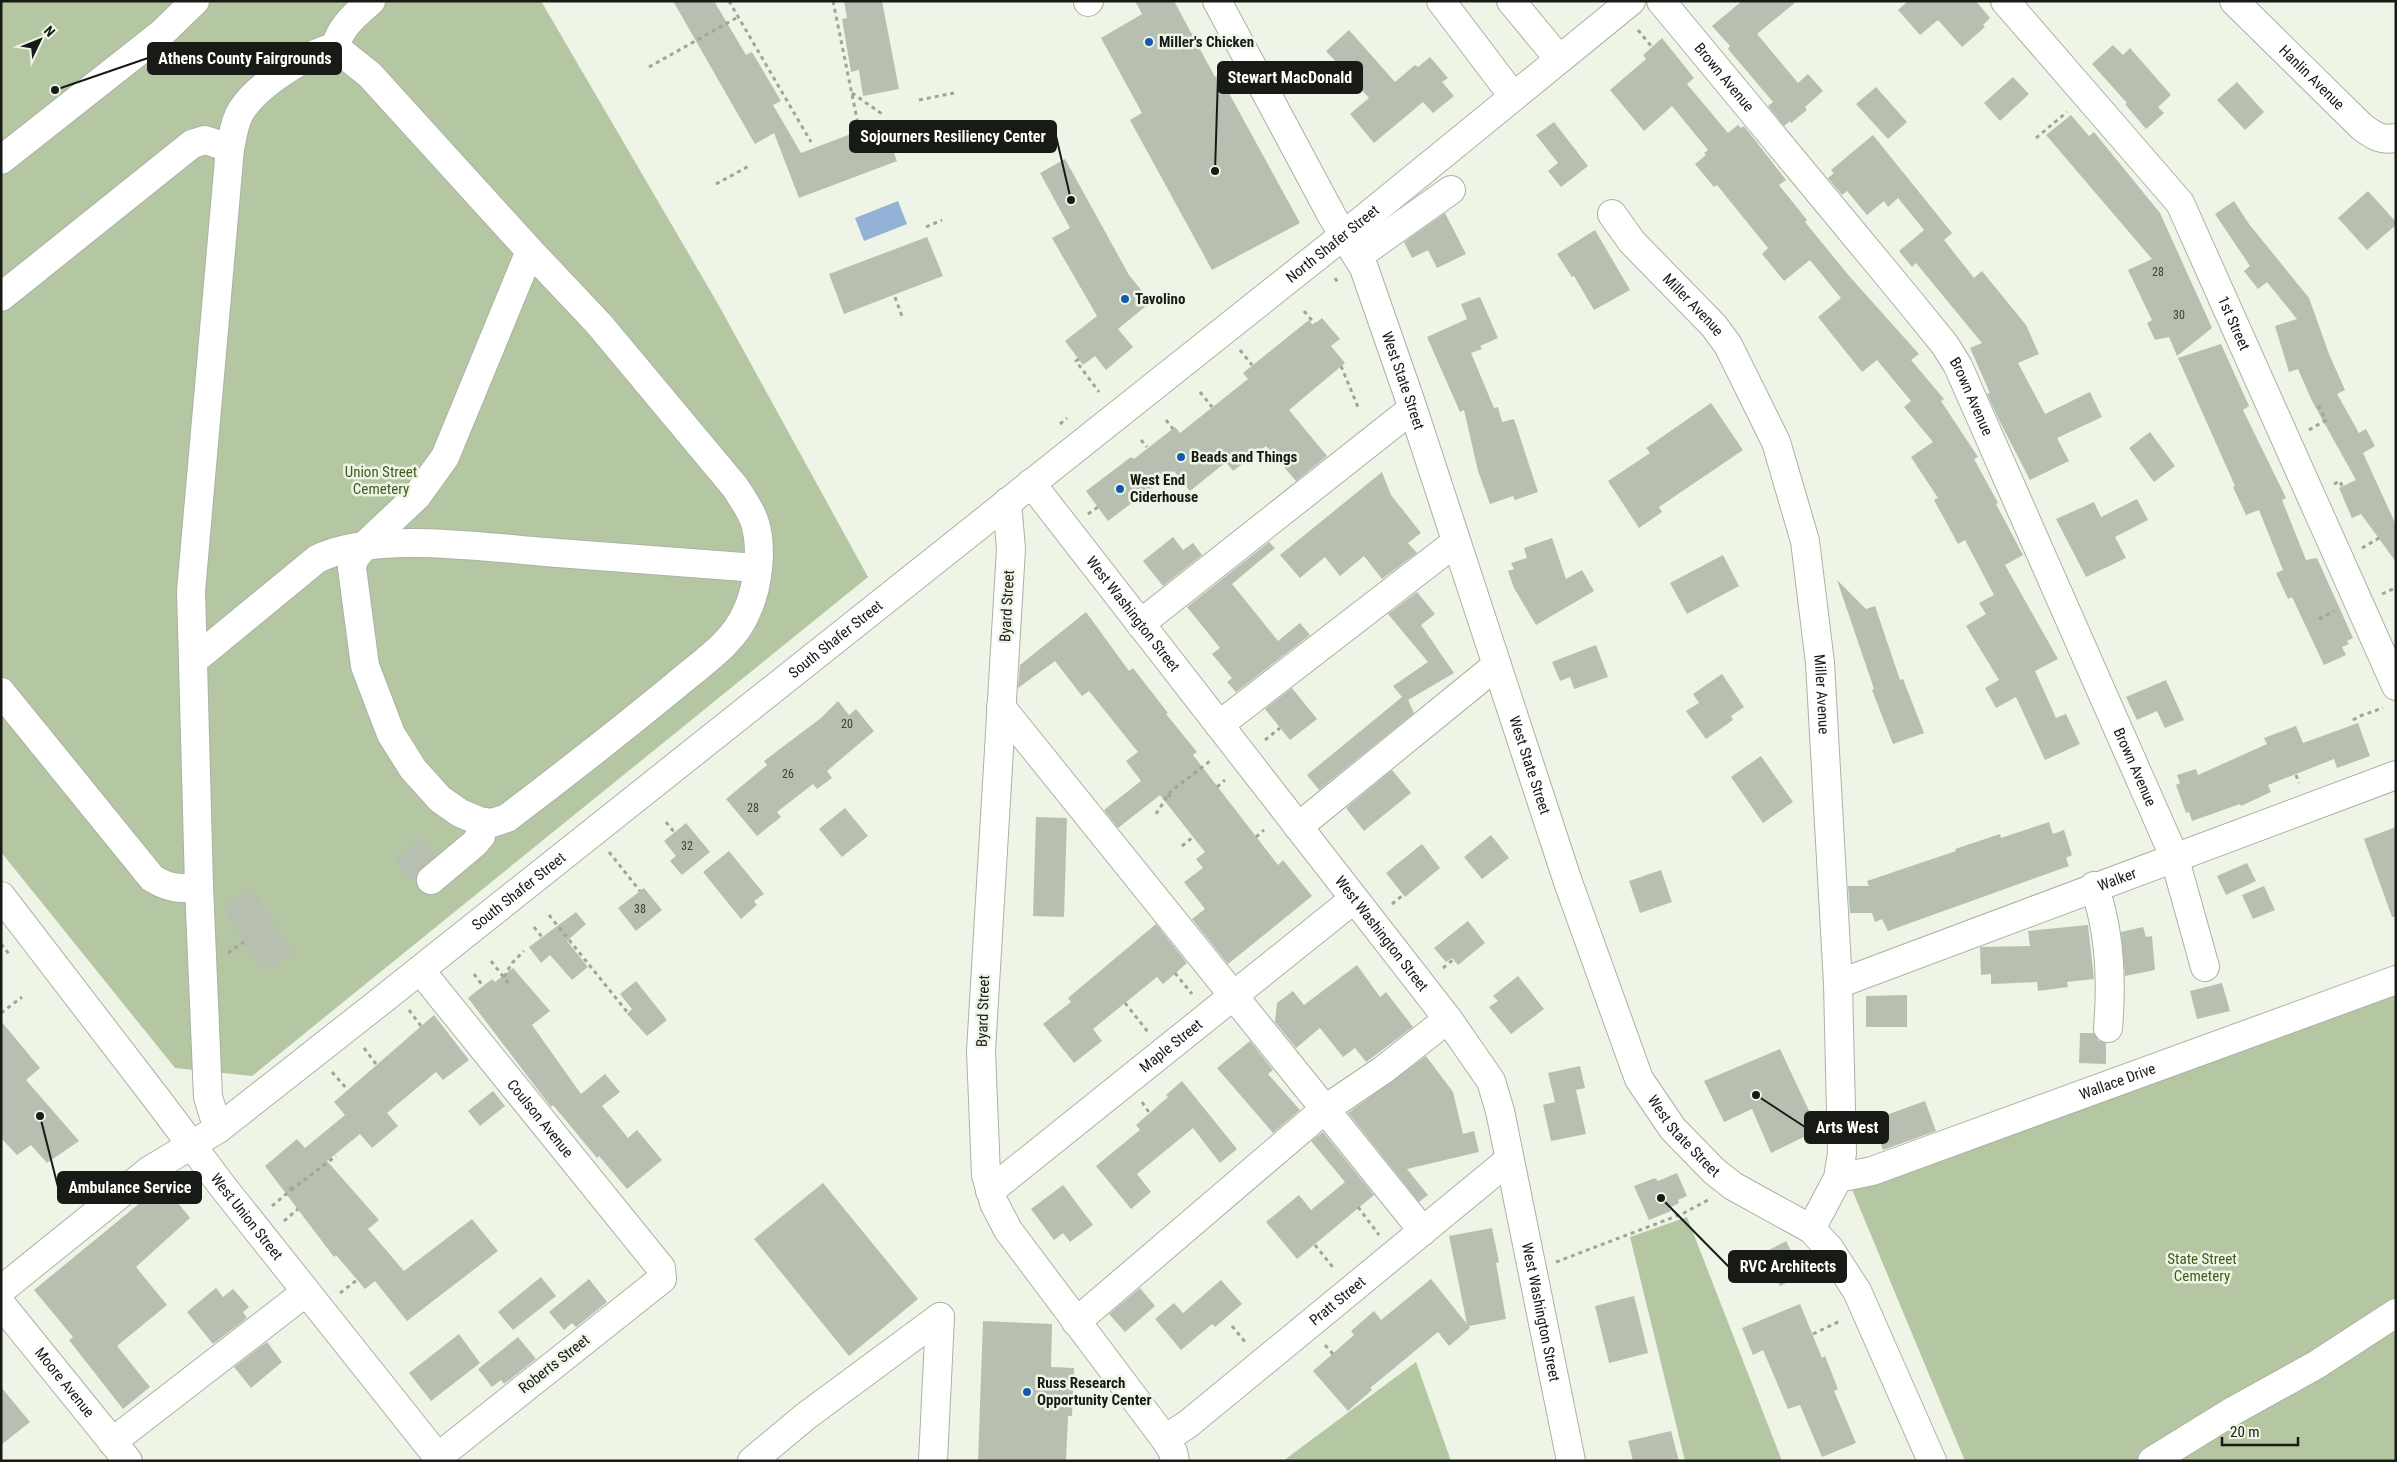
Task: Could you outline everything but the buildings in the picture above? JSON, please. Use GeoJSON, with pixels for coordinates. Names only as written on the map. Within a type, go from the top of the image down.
{"type":"FeatureCollection","features":[{"type":"Feature","properties":{"kind":"street"},"geometry":{"type":"LineString","coordinates":[[1,160],[162,33],[195,1]]}},
{"type":"Feature","properties":{"kind":"street"},"geometry":{"type":"LineString","coordinates":[[335,47],[338,36],[348,20],[371,1]]}},
{"type":"Feature","properties":{"kind":"street","name":"West State Street"},"geometry":{"type":"LineString","coordinates":[[1218,1],[1317,188],[1351,246],[1412,409],[1568,882],[1639,1079],[1667,1122],[1714,1171],[1733,1186],[1811,1229],[1829,1248],[1857,1292],[1932,1461]]}},
{"type":"Feature","properties":{"kind":"street"},"geometry":{"type":"LineString","coordinates":[[1441,1],[1513,96]]}},
{"type":"Feature","properties":{"kind":"street"},"geometry":{"type":"LineString","coordinates":[[1511,1],[1559,58]]}},
{"type":"Feature","properties":{"kind":"street","name":"North Shafer Street"},"geometry":{"type":"LineString","coordinates":[[1031,483],[1351,246],[1513,96],[1631,1]]}},
{"type":"Feature","properties":{"kind":"street","name":"Brown Avenue"},"geometry":{"type":"LineString","coordinates":[[1661,1],[1906,297],[1945,345],[1958,366],[2174,856],[2205,967]]}},
{"type":"Feature","properties":{"kind":"street","name":"1st Street"},"geometry":{"type":"LineString","coordinates":[[2005,1],[2180,204],[2392,696]]}},
{"type":"Feature","properties":{"kind":"street","name":"Hanlin Avenue"},"geometry":{"type":"LineString","coordinates":[[2234,1],[2362,127],[2377,137],[2386,140],[2396,138]]}},
{"type":"Feature","properties":{"kind":"street"},"geometry":{"type":"LineString","coordinates":[[1,297],[192,144],[247,103],[288,68],[320,50],[335,47],[370,75],[599,324],[735,487],[747,505],[755,524],[758,544],[754,591],[746,614],[725,644],[606,743],[507,818],[492,823],[479,821],[460,813],[440,799],[413,769],[391,734],[365,666],[354,588],[353,563],[365,544],[417,496],[445,457],[530,251]]}},
{"type":"Feature","properties":{"kind":"street"},"geometry":{"type":"LineString","coordinates":[[218,1129],[208,1097],[199,886],[191,590],[230,148],[236,120],[247,103]]}},
{"type":"Feature","properties":{"kind":"street"},"geometry":{"type":"LineString","coordinates":[[192,144],[205,140],[230,148]]}},
{"type":"Feature","properties":{"kind":"street"},"geometry":{"type":"LineString","coordinates":[[1351,246],[1451,190]]}},
{"type":"Feature","properties":{"kind":"street","name":"Miller Avenue"},"geometry":{"type":"LineString","coordinates":[[1612,214],[1632,242],[1714,326],[1728,345],[1776,442],[1796,504],[1810,573],[1820,662],[1838,984],[1842,1153],[1838,1178],[1811,1229]]}},
{"type":"Feature","properties":{"kind":"street"},"geometry":{"type":"LineString","coordinates":[[1140,624],[1412,409]]}},
{"type":"Feature","properties":{"kind":"street","name":"South Shafer Street"},"geometry":{"type":"LineString","coordinates":[[1,1290],[150,1170],[218,1129],[1031,483]]}},
{"type":"Feature","properties":{"kind":"street","name":"West Washington Street"},"geometry":{"type":"LineString","coordinates":[[1031,483],[1448,1019],[1491,1081],[1500,1111],[1571,1461]]}},
{"type":"Feature","properties":{"kind":"street","name":"Byard Street"},"geometry":{"type":"LineString","coordinates":[[1007,502],[1011,549],[981,1051],[984,1149],[990,1191],[1008,1230],[1170,1450]]}},
{"type":"Feature","properties":{"kind":"street"},"geometry":{"type":"LineString","coordinates":[[1219,725],[1456,542]]}},
{"type":"Feature","properties":{"kind":"street"},"geometry":{"type":"LineString","coordinates":[[193,661],[317,559],[338,550],[365,544],[450,545],[757,568]]}},
{"type":"Feature","properties":{"kind":"street"},"geometry":{"type":"LineString","coordinates":[[1298,827],[1497,665]]}},
{"type":"Feature","properties":{"kind":"street"},"geometry":{"type":"LineString","coordinates":[[1,692],[152,878],[166,886],[182,889],[199,886]]}},
{"type":"Feature","properties":{"kind":"street"},"geometry":{"type":"LineString","coordinates":[[1001,707],[1423,1231]]}},
{"type":"Feature","properties":{"kind":"street","name":"Walker"},"geometry":{"type":"LineString","coordinates":[[1838,984],[2174,856],[2396,775]]}},
{"type":"Feature","properties":{"kind":"street"},"geometry":{"type":"LineString","coordinates":[[431,880],[481,836],[479,821]]}},
{"type":"Feature","properties":{"kind":"street"},"geometry":{"type":"LineString","coordinates":[[2094,886],[2103,911],[2112,988],[2108,1028]]}},
{"type":"Feature","properties":{"kind":"street","name":"West Union Street"},"geometry":{"type":"LineString","coordinates":[[1,896],[222,1187],[439,1459]]}},
{"type":"Feature","properties":{"kind":"street","name":"Maple Street"},"geometry":{"type":"LineString","coordinates":[[990,1191],[1354,899]]}},
{"type":"Feature","properties":{"kind":"street","name":"Coulson Avenue"},"geometry":{"type":"LineString","coordinates":[[420,970],[661,1268]]}},
{"type":"Feature","properties":{"kind":"street","name":"Wallace Drive"},"geometry":{"type":"LineString","coordinates":[[1838,1178],[1872,1171],[2396,980]]}},
{"type":"Feature","properties":{"kind":"street"},"geometry":{"type":"LineString","coordinates":[[1076,1322],[1324,1110],[1383,1070],[1448,1019]]}},
{"type":"Feature","properties":{"kind":"street","name":"Pratt Street"},"geometry":{"type":"LineString","coordinates":[[1170,1450],[1188,1424],[1509,1160]]}},
{"type":"Feature","properties":{"kind":"street","name":"Roberts Street"},"geometry":{"type":"LineString","coordinates":[[439,1459],[662,1279],[661,1268]]}},
{"type":"Feature","properties":{"kind":"street"},"geometry":{"type":"LineString","coordinates":[[120,1451],[306,1292]]}},
{"type":"Feature","properties":{"kind":"street","name":"Moore Avenue"},"geometry":{"type":"LineString","coordinates":[[1,1304],[120,1451]]}},
{"type":"Feature","properties":{"kind":"street"},"geometry":{"type":"LineString","coordinates":[[2152,1461],[2233,1411],[2316,1365],[2396,1313]]}},
{"type":"Feature","properties":{"kind":"street"},"geometry":{"type":"LineString","coordinates":[[752,1461],[806,1416],[940,1317],[933,1461]]}},
{"type":"Feature","properties":{"kind":"path"},"geometry":{"type":"LineString","coordinates":[[728,1],[811,142]]}},
{"type":"Feature","properties":{"kind":"path"},"geometry":{"type":"LineString","coordinates":[[833,1],[858,124]]}},
{"type":"Feature","properties":{"kind":"path"},"geometry":{"type":"LineString","coordinates":[[649,67],[738,17]]}},
{"type":"Feature","properties":{"kind":"path"},"geometry":{"type":"LineString","coordinates":[[1637,28],[1652,46]]}},
{"type":"Feature","properties":{"kind":"path"},"geometry":{"type":"LineString","coordinates":[[851,93],[882,114]]}},
{"type":"Feature","properties":{"kind":"path"},"geometry":{"type":"LineString","coordinates":[[919,100],[954,93]]}},
{"type":"Feature","properties":{"kind":"path"},"geometry":{"type":"LineString","coordinates":[[2036,138],[2070,109]]}},
{"type":"Feature","properties":{"kind":"path"},"geometry":{"type":"LineString","coordinates":[[716,184],[749,166]]}},
{"type":"Feature","properties":{"kind":"path"},"geometry":{"type":"LineString","coordinates":[[926,227],[942,220]]}},
{"type":"Feature","properties":{"kind":"path"},"geometry":{"type":"LineString","coordinates":[[1335,278],[1338,283]]}},
{"type":"Feature","properties":{"kind":"path"},"geometry":{"type":"LineString","coordinates":[[895,297],[903,319]]}},
{"type":"Feature","properties":{"kind":"path"},"geometry":{"type":"LineString","coordinates":[[1304,311],[1315,324]]}},
{"type":"Feature","properties":{"kind":"path"},"geometry":{"type":"LineString","coordinates":[[1245,356],[1252,365]]}},
{"type":"Feature","properties":{"kind":"path"},"geometry":{"type":"LineString","coordinates":[[1079,359],[1076,362],[1099,392]]}},
{"type":"Feature","properties":{"kind":"path"},"geometry":{"type":"LineString","coordinates":[[1341,366],[1358,407]]}},
{"type":"Feature","properties":{"kind":"path"},"geometry":{"type":"LineString","coordinates":[[1200,392],[1212,407]]}},
{"type":"Feature","properties":{"kind":"path"},"geometry":{"type":"LineString","coordinates":[[2301,434],[2326,420],[2317,404]]}},
{"type":"Feature","properties":{"kind":"path"},"geometry":{"type":"LineString","coordinates":[[1166,420],[1173,429]]}},
{"type":"Feature","properties":{"kind":"path"},"geometry":{"type":"LineString","coordinates":[[1141,440],[1146,448]]}},
{"type":"Feature","properties":{"kind":"path"},"geometry":{"type":"LineString","coordinates":[[1084,518],[1098,507]]}},
{"type":"Feature","properties":{"kind":"path"},"geometry":{"type":"LineString","coordinates":[[2354,552],[2379,538]]}},
{"type":"Feature","properties":{"kind":"path"},"geometry":{"type":"LineString","coordinates":[[2319,619],[2336,610]]}},
{"type":"Feature","properties":{"kind":"path"},"geometry":{"type":"LineString","coordinates":[[2353,720],[2392,696]]}},
{"type":"Feature","properties":{"kind":"path"},"geometry":{"type":"LineString","coordinates":[[1260,744],[1280,728]]}},
{"type":"Feature","properties":{"kind":"path"},"geometry":{"type":"LineString","coordinates":[[1156,814],[1168,794],[1210,761]]}},
{"type":"Feature","properties":{"kind":"path"},"geometry":{"type":"LineString","coordinates":[[1217,787],[1225,780]]}},
{"type":"Feature","properties":{"kind":"path"},"geometry":{"type":"LineString","coordinates":[[1168,794],[1173,800]]}},
{"type":"Feature","properties":{"kind":"path"},"geometry":{"type":"LineString","coordinates":[[666,822],[674,832]]}},
{"type":"Feature","properties":{"kind":"path"},"geometry":{"type":"LineString","coordinates":[[1256,837],[1264,830]]}},
{"type":"Feature","properties":{"kind":"path"},"geometry":{"type":"LineString","coordinates":[[1182,846],[1193,837]]}},
{"type":"Feature","properties":{"kind":"path"},"geometry":{"type":"LineString","coordinates":[[612,855],[640,891]]}},
{"type":"Feature","properties":{"kind":"path"},"geometry":{"type":"LineString","coordinates":[[1388,908],[1403,895]]}},
{"type":"Feature","properties":{"kind":"path"},"geometry":{"type":"LineString","coordinates":[[549,915],[628,1013]]}},
{"type":"Feature","properties":{"kind":"path"},"geometry":{"type":"LineString","coordinates":[[534,927],[542,937]]}},
{"type":"Feature","properties":{"kind":"path"},"geometry":{"type":"LineString","coordinates":[[1,944],[9,954]]}},
{"type":"Feature","properties":{"kind":"path"},"geometry":{"type":"LineString","coordinates":[[504,977],[512,963],[524,951]]}},
{"type":"Feature","properties":{"kind":"path"},"geometry":{"type":"LineString","coordinates":[[1437,972],[1454,959]]}},
{"type":"Feature","properties":{"kind":"path"},"geometry":{"type":"LineString","coordinates":[[491,961],[510,984]]}},
{"type":"Feature","properties":{"kind":"path"},"geometry":{"type":"LineString","coordinates":[[1175,973],[1192,995]]}},
{"type":"Feature","properties":{"kind":"path"},"geometry":{"type":"LineString","coordinates":[[474,974],[483,986]]}},
{"type":"Feature","properties":{"kind":"path"},"geometry":{"type":"LineString","coordinates":[[1,1014],[22,997]]}},
{"type":"Feature","properties":{"kind":"path"},"geometry":{"type":"LineString","coordinates":[[1126,1003],[1153,1038]]}},
{"type":"Feature","properties":{"kind":"path"},"geometry":{"type":"LineString","coordinates":[[409,1010],[421,1026]]}},
{"type":"Feature","properties":{"kind":"path"},"geometry":{"type":"LineString","coordinates":[[362,1046],[376,1064]]}},
{"type":"Feature","properties":{"kind":"path"},"geometry":{"type":"LineString","coordinates":[[332,1071],[348,1090]]}},
{"type":"Feature","properties":{"kind":"path"},"geometry":{"type":"LineString","coordinates":[[272,1206],[336,1156]]}},
{"type":"Feature","properties":{"kind":"path"},"geometry":{"type":"LineString","coordinates":[[289,1183],[291,1190]]}},
{"type":"Feature","properties":{"kind":"path"},"geometry":{"type":"LineString","coordinates":[[1558,1262],[1682,1214],[1710,1199]]}},
{"type":"Feature","properties":{"kind":"path"},"geometry":{"type":"LineString","coordinates":[[1358,1207],[1380,1236]]}},
{"type":"Feature","properties":{"kind":"path"},"geometry":{"type":"LineString","coordinates":[[284,1221],[298,1210]]}},
{"type":"Feature","properties":{"kind":"path"},"geometry":{"type":"LineString","coordinates":[[1315,1245],[1337,1272]]}},
{"type":"Feature","properties":{"kind":"path"},"geometry":{"type":"LineString","coordinates":[[340,1293],[357,1280]]}},
{"type":"Feature","properties":{"kind":"path"},"geometry":{"type":"LineString","coordinates":[[1232,1326],[1248,1346]]}},
{"type":"Feature","properties":{"kind":"path"},"geometry":{"type":"LineString","coordinates":[[1813,1334],[1827,1328]]}},
{"type":"Feature","properties":{"kind":"green space","name":"Union Street Cemetery"},"geometry":{"type":"Polygon","coordinates":[[[1,1],[541,1],[718,304],[868,577],[252,1076],[175,1068],[1,852],[1,1]]]}},
{"type":"Feature","properties":{"kind":"green space","name":"State Street Cemetery"},"geometry":{"type":"Polygon","coordinates":[[[2396,994],[2396,1461],[1965,1461],[1851,1187],[2396,994]]]}},
{"type":"Feature","properties":{"kind":"green space"},"geometry":{"type":"Polygon","coordinates":[[[1687,1217],[1782,1461],[1685,1461],[1630,1237],[1687,1217]]]}},
{"type":"Feature","properties":{"kind":"green space"},"geometry":{"type":"Polygon","coordinates":[[[1416,1362],[1451,1461],[1283,1461],[1416,1362]]]}},
{"type":"Feature","properties":{"kind":"water"},"geometry":{"type":"Polygon","coordinates":[[[898,201],[907,224],[864,241],[855,218],[898,201]]]}},
{"type":"Feature","properties":{"kind":"place","name":"Miller's Chicken"},"geometry":{"type":"Point","coordinates":[1149,42]}},
{"type":"Feature","properties":{"kind":"place","name":"Athens County Fairgrounds"},"geometry":{"type":"Point","coordinates":[55,90]}},
{"type":"Feature","properties":{"kind":"place","name":"Stewart MacDonald"},"geometry":{"type":"Point","coordinates":[1215,171]}},
{"type":"Feature","properties":{"kind":"place","name":"Sojourners Resiliency Center"},"geometry":{"type":"Point","coordinates":[1071,200]}},
{"type":"Feature","properties":{"kind":"place","name":"Tavolino"},"geometry":{"type":"Point","coordinates":[1125,299]}},
{"type":"Feature","properties":{"kind":"place","name":"Beads and Things"},"geometry":{"type":"Point","coordinates":[1181,457]}},
{"type":"Feature","properties":{"kind":"place","name":"West End Ciderhouse"},"geometry":{"type":"Point","coordinates":[1120,489]}},
{"type":"Feature","properties":{"kind":"place","name":"Arts West"},"geometry":{"type":"Point","coordinates":[1756,1095]}},
{"type":"Feature","properties":{"kind":"place","name":"Ambulance Service"},"geometry":{"type":"Point","coordinates":[40,1116]}},
{"type":"Feature","properties":{"kind":"place","name":"RVC Architects"},"geometry":{"type":"Point","coordinates":[1661,1198]}},
{"type":"Feature","properties":{"kind":"place","name":"Russ Research Opportunity Center"},"geometry":{"type":"Point","coordinates":[1027,1392]}}]}
